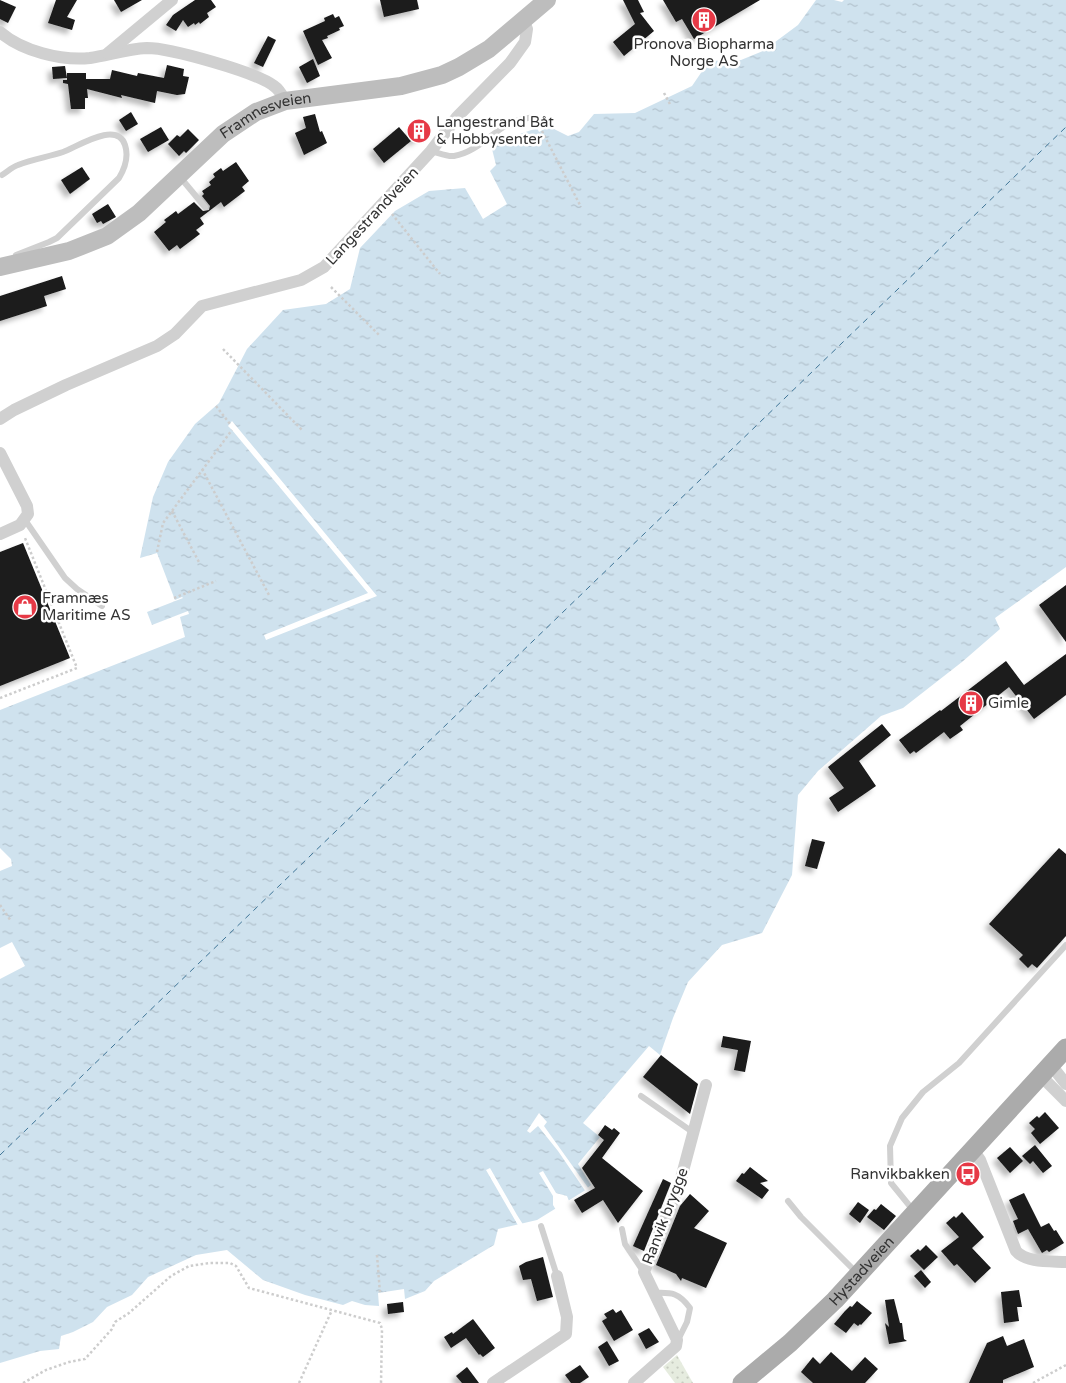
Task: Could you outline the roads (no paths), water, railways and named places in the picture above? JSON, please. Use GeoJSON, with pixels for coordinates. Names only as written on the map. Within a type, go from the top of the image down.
{"type":"FeatureCollection","features":[{"type":"Feature","properties":{"kind":"main road","name":"Framnesveien"},"geometry":{"type":"LineString","coordinates":[[7,265],[69,251],[107,236],[139,213],[223,134],[256,112],[285,101],[402,86],[430,79],[459,67],[482,54],[524,22],[547,0]]}},
{"type":"Feature","properties":{"kind":"main road","name":"Hystadveien"},"geometry":{"type":"LineString","coordinates":[[742,1383],[790,1343],[859,1274],[1066,1048]]}},
{"type":"Feature","properties":{"kind":"street"},"geometry":{"type":"LineString","coordinates":[[107,54],[172,0]]}},
{"type":"Feature","properties":{"kind":"street","name":"Langestrandveien"},"geometry":{"type":"LineString","coordinates":[[0,419],[14,410],[66,385],[157,346],[175,334],[202,306],[219,300],[288,284],[310,276],[324,267],[432,151],[457,117],[510,63],[525,42],[527,29],[524,22]]}},
{"type":"Feature","properties":{"kind":"street"},"geometry":{"type":"LineString","coordinates":[[0,32],[16,42],[54,56],[90,58],[148,48],[191,56],[261,78],[276,86],[285,101]]}},
{"type":"Feature","properties":{"kind":"street"},"geometry":{"type":"LineString","coordinates":[[0,453],[27,506],[28,514],[22,522],[0,534]]}},
{"type":"Feature","properties":{"kind":"street"},"geometry":{"type":"LineString","coordinates":[[1046,1071],[1066,1084]]}},
{"type":"Feature","properties":{"kind":"street"},"geometry":{"type":"LineString","coordinates":[[1046,1071],[1066,1101]]}},
{"type":"Feature","properties":{"kind":"street","name":"Ranvik brygge"},"geometry":{"type":"LineString","coordinates":[[677,1340],[644,1272],[679,1186],[706,1085]]}},
{"type":"Feature","properties":{"kind":"street"},"geometry":{"type":"LineString","coordinates":[[973,1150],[980,1160],[1016,1251],[1024,1257],[1035,1260],[1066,1262]]}},
{"type":"Feature","properties":{"kind":"street"},"geometry":{"type":"LineString","coordinates":[[493,1383],[566,1334],[567,1317],[557,1276]]}},
{"type":"Feature","properties":{"kind":"street"},"geometry":{"type":"LineString","coordinates":[[634,1383],[676,1346],[677,1340]]}},
{"type":"Feature","properties":{"kind":"lane"},"geometry":{"type":"LineString","coordinates":[[432,151],[454,156],[467,152],[515,121],[536,117]]}},
{"type":"Feature","properties":{"kind":"lane"},"geometry":{"type":"LineString","coordinates":[[2,175],[16,165],[63,152],[104,135],[119,137],[124,142],[126,148],[124,169],[119,178],[56,238],[16,255],[7,265]]}},
{"type":"Feature","properties":{"kind":"lane"},"geometry":{"type":"LineString","coordinates":[[178,175],[205,207]]}},
{"type":"Feature","properties":{"kind":"lane"},"geometry":{"type":"LineString","coordinates":[[22,522],[65,578],[77,589],[102,606]]}},
{"type":"Feature","properties":{"kind":"lane"},"geometry":{"type":"LineString","coordinates":[[916,1213],[890,1183],[890,1146],[902,1118],[923,1092],[959,1063],[1066,945]]}},
{"type":"Feature","properties":{"kind":"lane"},"geometry":{"type":"LineString","coordinates":[[641,1096],[694,1133]]}},
{"type":"Feature","properties":{"kind":"lane"},"geometry":{"type":"LineString","coordinates":[[788,1201],[801,1217],[859,1274]]}},
{"type":"Feature","properties":{"kind":"lane"},"geometry":{"type":"LineString","coordinates":[[541,1226],[557,1276]]}},
{"type":"Feature","properties":{"kind":"lane"},"geometry":{"type":"LineString","coordinates":[[622,1229],[625,1244],[644,1272]]}},
{"type":"Feature","properties":{"kind":"lane"},"geometry":{"type":"LineString","coordinates":[[654,1292],[669,1292],[682,1297],[690,1308],[687,1322],[677,1340]]}},
{"type":"Feature","properties":{"kind":"water"},"geometry":{"type":"Polygon","coordinates":[[[816,0],[842,2],[844,0],[1066,0],[1066,567],[995,618],[1000,629],[962,662],[903,708],[881,716],[818,771],[798,795],[792,875],[762,933],[722,945],[688,982],[660,1055],[649,1046],[583,1123],[600,1137],[578,1164],[591,1185],[584,1191],[537,1220],[498,1229],[494,1245],[434,1281],[425,1291],[405,1299],[404,1289],[378,1293],[379,1306],[365,1305],[352,1301],[343,1305],[305,1295],[263,1280],[227,1250],[196,1255],[148,1277],[132,1295],[107,1307],[93,1322],[61,1336],[59,1349],[40,1351],[0,1363],[0,979],[25,966],[12,942],[0,948],[0,871],[12,866],[11,859],[0,848],[0,710],[185,637],[180,617],[189,614],[188,611],[152,625],[147,612],[183,598],[175,600],[157,553],[140,558],[153,497],[168,462],[195,424],[219,403],[247,349],[283,310],[326,304],[350,289],[360,248],[395,211],[429,191],[465,188],[483,219],[507,204],[490,171],[496,165],[492,149],[506,139],[537,128],[539,132],[546,128],[544,124],[568,136],[579,132],[594,114],[635,113],[692,86],[709,61],[741,60],[763,51],[798,25],[816,0]]]}},
{"type":"Feature","properties":{"kind":"place","name":"Pronova Biopharma Norge AS"},"geometry":{"type":"Point","coordinates":[704,20]}},
{"type":"Feature","properties":{"kind":"place","name":"Langestrand Båt & Hobbysenter"},"geometry":{"type":"Point","coordinates":[419,131]}},
{"type":"Feature","properties":{"kind":"place","name":"Framnæs Maritime AS"},"geometry":{"type":"Point","coordinates":[25,607]}},
{"type":"Feature","properties":{"kind":"place","name":"Gimle"},"geometry":{"type":"Point","coordinates":[971,703]}},
{"type":"Feature","properties":{"kind":"place","name":"Ranvikbakken"},"geometry":{"type":"Point","coordinates":[968,1174]}}]}
